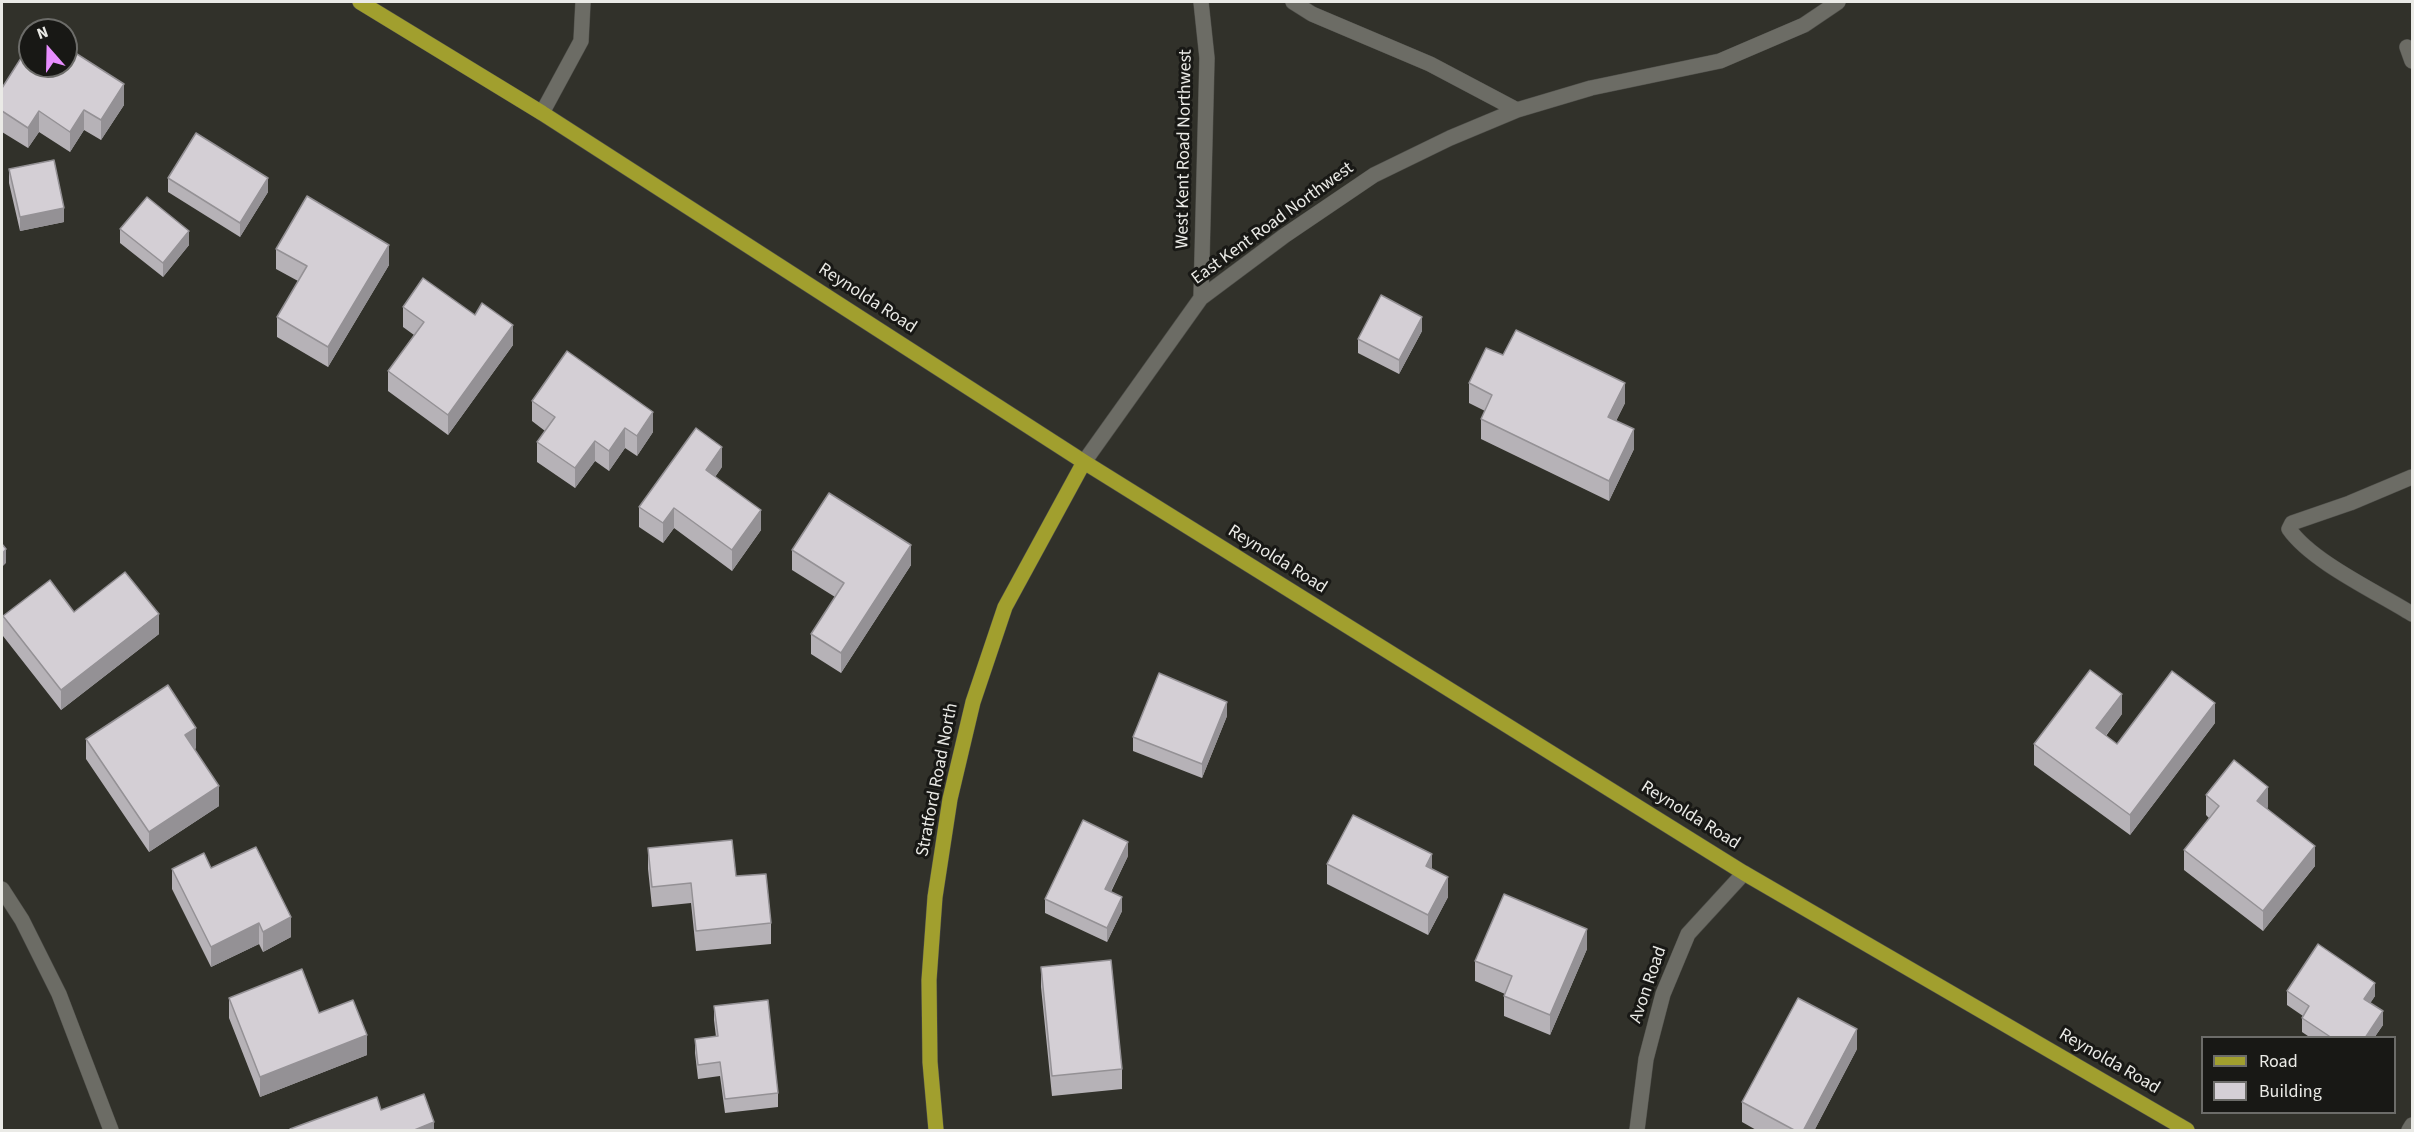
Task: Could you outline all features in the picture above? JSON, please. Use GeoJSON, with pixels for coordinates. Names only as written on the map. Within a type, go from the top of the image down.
{"type":"FeatureCollection","features":[{"type":"Feature","properties":{"kind":"main road","name":"Reynolda Road"},"geometry":{"type":"LineString","coordinates":[[360,2],[542,113],[1083,462],[1744,873],[2187,1131]]}},
{"type":"Feature","properties":{"kind":"main road","name":"Stratford Road North"},"geometry":{"type":"LineString","coordinates":[[936,1131],[930,1062],[929,980],[935,897],[950,799],[973,702],[1005,607],[1083,462]]}},
{"type":"Feature","properties":{"kind":"street"},"geometry":{"type":"LineString","coordinates":[[542,113],[582,41],[583,2]]}},
{"type":"Feature","properties":{"kind":"street","name":"West Kent Road Northwest"},"geometry":{"type":"LineString","coordinates":[[1201,2],[1208,58],[1202,298]]}},
{"type":"Feature","properties":{"kind":"street"},"geometry":{"type":"LineString","coordinates":[[1293,2],[1312,14],[1430,64],[1517,110]]}},
{"type":"Feature","properties":{"kind":"street","name":"East Kent Road Northwest"},"geometry":{"type":"LineString","coordinates":[[1083,462],[1202,298],[1284,236],[1374,175],[1450,138],[1517,110],[1591,88],[1720,61],[1804,25],[1838,2]]}},
{"type":"Feature","properties":{"kind":"street"},"geometry":{"type":"LineString","coordinates":[[2412,477],[2350,503],[2292,523],[2289,529],[2298,543],[2315,556],[2412,614]]}},
{"type":"Feature","properties":{"kind":"street","name":"Avon Road"},"geometry":{"type":"LineString","coordinates":[[1637,1131],[1646,1059],[1667,984],[1688,934],[1744,873]]}},
{"type":"Feature","properties":{"kind":"street"},"geometry":{"type":"LineString","coordinates":[[2,889],[22,920],[59,994],[111,1131]]}},
{"type":"Feature","properties":{"kind":"street"},"geometry":{"type":"LineString","coordinates":[[2409,1131],[2412,1125]]}},
{"type":"Feature","properties":{"kind":"building"},"geometry":{"type":"Polygon","coordinates":[[[78,55],[124,84],[101,120],[84,110],[70,132],[39,111],[28,128],[2,111],[2,88],[18,63],[18,78],[78,78],[78,55]]]}},
{"type":"Feature","properties":{"kind":"building"},"geometry":{"type":"Polygon","coordinates":[[[196,133],[268,178],[240,223],[168,178],[196,133]]]}},
{"type":"Feature","properties":{"kind":"building"},"geometry":{"type":"Polygon","coordinates":[[[54,160],[64,208],[20,217],[9,169],[54,160]]]}},
{"type":"Feature","properties":{"kind":"building"},"geometry":{"type":"Polygon","coordinates":[[[307,196],[389,245],[328,347],[277,317],[307,266],[276,249],[307,196]]]}},
{"type":"Feature","properties":{"kind":"building"},"geometry":{"type":"Polygon","coordinates":[[[147,197],[189,231],[163,263],[120,229],[147,197]]]}},
{"type":"Feature","properties":{"kind":"building"},"geometry":{"type":"Polygon","coordinates":[[[423,278],[475,315],[482,303],[513,325],[448,415],[388,371],[424,322],[403,307],[423,278]]]}},
{"type":"Feature","properties":{"kind":"building"},"geometry":{"type":"Polygon","coordinates":[[[1381,295],[1422,317],[1399,360],[1358,339],[1381,295]]]}},
{"type":"Feature","properties":{"kind":"building"},"geometry":{"type":"Polygon","coordinates":[[[1516,330],[1625,383],[1608,417],[1634,429],[1609,481],[1481,419],[1492,395],[1469,383],[1486,348],[1503,355],[1516,330]]]}},
{"type":"Feature","properties":{"kind":"building"},"geometry":{"type":"Polygon","coordinates":[[[567,351],[653,412],[637,436],[625,428],[609,451],[595,441],[575,468],[537,442],[555,417],[532,401],[567,351]]]}},
{"type":"Feature","properties":{"kind":"building"},"geometry":{"type":"Polygon","coordinates":[[[696,428],[722,447],[706,470],[761,510],[732,550],[674,508],[663,523],[639,507],[696,428]]]}},
{"type":"Feature","properties":{"kind":"building"},"geometry":{"type":"Polygon","coordinates":[[[829,493],[911,545],[841,653],[811,634],[844,583],[792,550],[829,493]]]}},
{"type":"Feature","properties":{"kind":"building"},"geometry":{"type":"Polygon","coordinates":[[[125,572],[159,614],[61,690],[3,616],[50,580],[74,612],[125,572]]]}},
{"type":"Feature","properties":{"kind":"building"},"geometry":{"type":"Polygon","coordinates":[[[2090,670],[2122,694],[2096,728],[2117,744],[2172,671],[2215,703],[2130,815],[2034,744],[2090,670]]]}},
{"type":"Feature","properties":{"kind":"building"},"geometry":{"type":"Polygon","coordinates":[[[1159,673],[1227,702],[1202,764],[1133,737],[1159,673]]]}},
{"type":"Feature","properties":{"kind":"building"},"geometry":{"type":"Polygon","coordinates":[[[168,685],[196,728],[185,735],[219,786],[149,832],[86,739],[168,685]]]}},
{"type":"Feature","properties":{"kind":"building"},"geometry":{"type":"Polygon","coordinates":[[[2234,760],[2268,787],[2257,801],[2315,846],[2263,911],[2184,850],[2219,806],[2206,795],[2234,760]]]}},
{"type":"Feature","properties":{"kind":"building"},"geometry":{"type":"Polygon","coordinates":[[[1353,815],[1432,854],[1426,866],[1448,877],[1428,915],[1327,864],[1353,815]]]}},
{"type":"Feature","properties":{"kind":"building"},"geometry":{"type":"Polygon","coordinates":[[[1083,820],[1128,842],[1105,889],[1122,897],[1107,928],[1045,899],[1083,820]]]}},
{"type":"Feature","properties":{"kind":"building"},"geometry":{"type":"Polygon","coordinates":[[[732,840],[736,876],[766,874],[771,923],[696,931],[691,883],[652,887],[648,848],[732,840]]]}},
{"type":"Feature","properties":{"kind":"building"},"geometry":{"type":"Polygon","coordinates":[[[256,847],[291,917],[263,932],[259,923],[211,947],[172,869],[204,853],[211,868],[256,847]]]}},
{"type":"Feature","properties":{"kind":"building"},"geometry":{"type":"Polygon","coordinates":[[[1504,894],[1587,929],[1550,1015],[1504,996],[1512,976],[1475,961],[1504,894]]]}},
{"type":"Feature","properties":{"kind":"building"},"geometry":{"type":"Polygon","coordinates":[[[2318,944],[2375,983],[2364,999],[2383,1011],[2366,1036],[2329,1036],[2302,1018],[2309,1006],[2287,991],[2318,944]]]}},
{"type":"Feature","properties":{"kind":"building"},"geometry":{"type":"Polygon","coordinates":[[[1111,960],[1122,1069],[1052,1076],[1041,967],[1111,960]]]}},
{"type":"Feature","properties":{"kind":"building"},"geometry":{"type":"Polygon","coordinates":[[[302,969],[319,1013],[353,1000],[367,1035],[260,1077],[229,998],[302,969]]]}},
{"type":"Feature","properties":{"kind":"building"},"geometry":{"type":"Polygon","coordinates":[[[1798,998],[1857,1029],[1803,1131],[1796,1131],[1742,1102],[1798,998]]]}},
{"type":"Feature","properties":{"kind":"building"},"geometry":{"type":"Polygon","coordinates":[[[768,1000],[778,1093],[725,1099],[720,1062],[698,1065],[695,1039],[718,1036],[714,1006],[768,1000]]]}},
{"type":"Feature","properties":{"kind":"building"},"geometry":{"type":"Polygon","coordinates":[[[424,1094],[434,1122],[412,1131],[290,1131],[290,1129],[377,1097],[381,1110],[424,1094]]]}}]}
